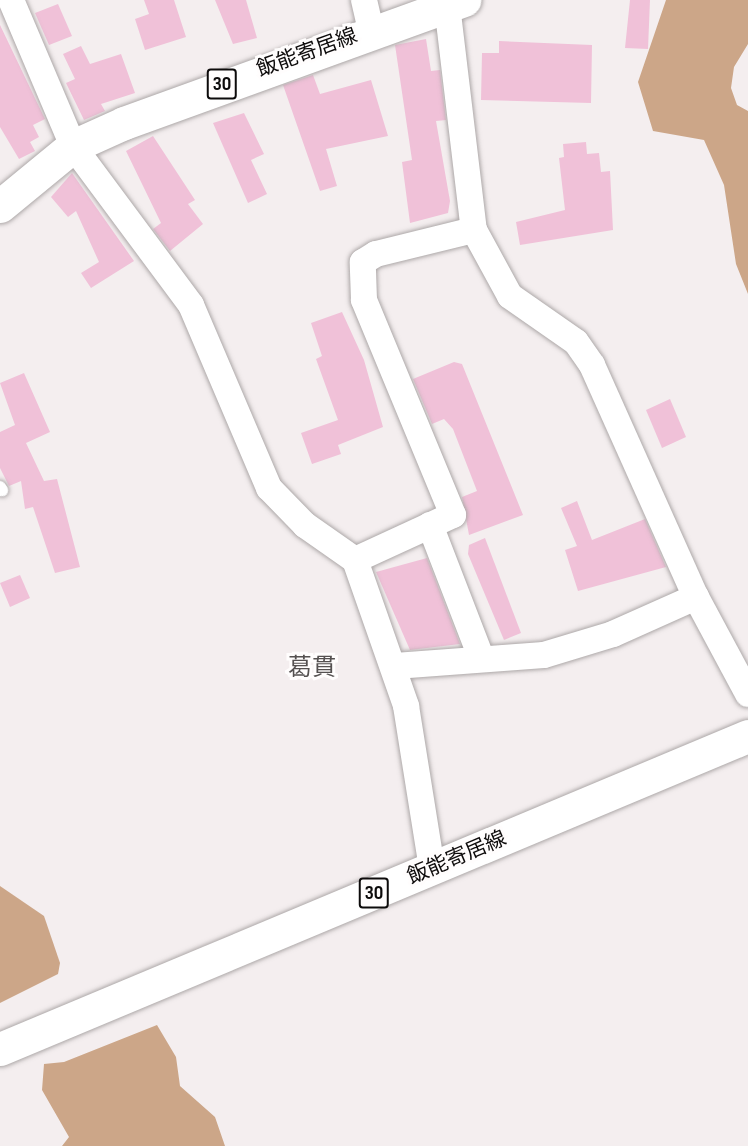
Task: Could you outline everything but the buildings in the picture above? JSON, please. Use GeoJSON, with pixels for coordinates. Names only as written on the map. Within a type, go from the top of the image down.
{"type":"FeatureCollection","features":[{"type":"Feature","properties":{"kind":"main road","name":"飯能寄居線"},"geometry":{"type":"LineString","coordinates":[[0,206],[73,146],[368,15],[456,3]]}},
{"type":"Feature","properties":{"kind":"main road","name":"飯能寄居線"},"geometry":{"type":"LineString","coordinates":[[0,1049],[748,736]]}},
{"type":"Feature","properties":{"kind":"street"},"geometry":{"type":"LineString","coordinates":[[11,0],[73,146],[191,305],[269,488],[305,525],[355,560],[395,666],[419,765],[432,868]]}},
{"type":"Feature","properties":{"kind":"street"},"geometry":{"type":"LineString","coordinates":[[456,3],[474,230],[510,296],[576,342],[592,365],[696,597],[748,694]]}},
{"type":"Feature","properties":{"kind":"street"},"geometry":{"type":"LineString","coordinates":[[355,560],[453,515],[364,300],[363,262],[376,254],[474,230]]}},
{"type":"Feature","properties":{"kind":"street"},"geometry":{"type":"LineString","coordinates":[[430,525],[481,657]]}},
{"type":"Feature","properties":{"kind":"street"},"geometry":{"type":"LineString","coordinates":[[395,666],[481,657],[544,655],[613,634],[696,597]]}},
{"type":"Feature","properties":{"kind":"shaded area"},"geometry":{"type":"Polygon","coordinates":[[[666,0],[748,0],[748,44],[734,67],[731,88],[737,105],[748,111],[748,294],[736,264],[724,185],[704,140],[653,131],[638,82],[666,0]]]}},
{"type":"Feature","properties":{"kind":"shaded area"},"geometry":{"type":"Polygon","coordinates":[[[0,886],[44,916],[60,963],[58,974],[0,1003],[0,886]]]}},
{"type":"Feature","properties":{"kind":"shaded area"},"geometry":{"type":"Polygon","coordinates":[[[157,1025],[176,1057],[180,1086],[215,1117],[225,1146],[62,1146],[69,1137],[42,1090],[44,1064],[64,1062],[157,1025]]]}},
{"type":"Feature","properties":{"kind":"district","name":"葛貫"},"geometry":{"type":"Point","coordinates":[312,668]}}]}
